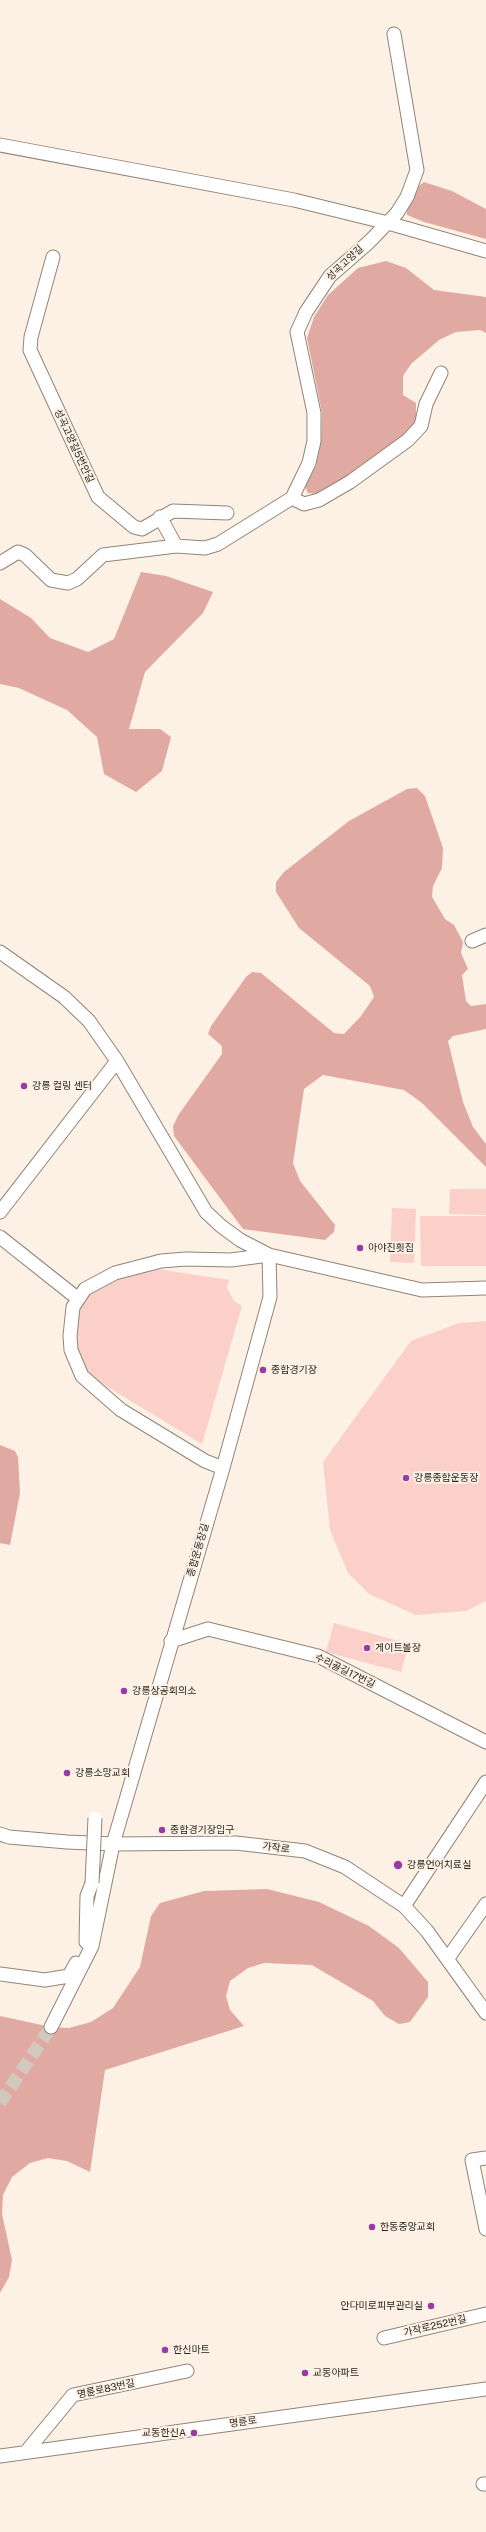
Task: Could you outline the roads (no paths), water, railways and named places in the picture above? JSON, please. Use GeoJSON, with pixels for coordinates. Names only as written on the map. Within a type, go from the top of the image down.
{"type":"FeatureCollection","features":[{"type":"Feature","properties":{"kind":"street","name":"성곡고양길"},"geometry":{"type":"LineString","coordinates":[[292,498],[309,463],[314,441],[314,413],[297,332],[306,312],[330,276],[388,223],[407,197],[417,170],[394,34]]}},
{"type":"Feature","properties":{"kind":"street"},"geometry":{"type":"LineString","coordinates":[[0,145],[294,200],[388,223],[486,251]]}},
{"type":"Feature","properties":{"kind":"street","name":"성곡고양길5번안길"},"geometry":{"type":"LineString","coordinates":[[53,257],[31,337],[30,350],[34,362],[98,497],[134,527],[142,529],[160,517],[173,511],[227,513]]}},
{"type":"Feature","properties":{"kind":"street"},"geometry":{"type":"LineString","coordinates":[[0,563],[18,552],[25,556],[51,580],[68,583],[77,579],[103,555],[176,546],[205,548],[218,544],[292,498],[304,504],[319,500],[350,482],[408,440],[420,426],[426,404],[441,373]]}},
{"type":"Feature","properties":{"kind":"street"},"geometry":{"type":"LineString","coordinates":[[160,517],[176,546]]}},
{"type":"Feature","properties":{"kind":"street"},"geometry":{"type":"LineString","coordinates":[[472,941],[486,935]]}},
{"type":"Feature","properties":{"kind":"street"},"geometry":{"type":"LineString","coordinates":[[0,952],[68,1001],[89,1021],[117,1061],[206,1212],[221,1226],[240,1240],[268,1254],[422,1290],[486,1288]]}},
{"type":"Feature","properties":{"kind":"street"},"geometry":{"type":"LineString","coordinates":[[0,1212],[117,1061]]}},
{"type":"Feature","properties":{"kind":"street"},"geometry":{"type":"LineString","coordinates":[[0,1237],[77,1298]]}},
{"type":"Feature","properties":{"kind":"street"},"geometry":{"type":"LineString","coordinates":[[223,1468],[205,1461],[121,1410],[82,1376],[70,1350],[71,1320],[77,1298],[85,1289],[99,1280],[134,1267],[186,1259],[231,1260],[268,1254]]}},
{"type":"Feature","properties":{"kind":"street","name":"종합운동장길"},"geometry":{"type":"LineString","coordinates":[[50,2027],[92,1946],[113,1844],[223,1468],[270,1296],[268,1254]]}},
{"type":"Feature","properties":{"kind":"street","name":"수리골길17번길"},"geometry":{"type":"LineString","coordinates":[[172,1641],[208,1629],[318,1656],[486,1742]]}},
{"type":"Feature","properties":{"kind":"street"},"geometry":{"type":"LineString","coordinates":[[404,1906],[486,1782]]}},
{"type":"Feature","properties":{"kind":"street"},"geometry":{"type":"LineString","coordinates":[[0,1974],[45,1980],[69,1976],[86,1942],[87,1896],[92,1883],[95,1818]]}},
{"type":"Feature","properties":{"kind":"street","name":"가작로"},"geometry":{"type":"LineString","coordinates":[[0,1834],[17,1838],[113,1844],[236,1843],[305,1852],[345,1867],[404,1906],[448,1958],[486,2013]]}},
{"type":"Feature","properties":{"kind":"street"},"geometry":{"type":"LineString","coordinates":[[448,1958],[486,1904]]}},
{"type":"Feature","properties":{"kind":"street"},"geometry":{"type":"LineString","coordinates":[[486,2158],[472,2160],[486,2229]]}},
{"type":"Feature","properties":{"kind":"street","name":"가작로252번길"},"geometry":{"type":"LineString","coordinates":[[384,2338],[486,2314]]}},
{"type":"Feature","properties":{"kind":"street","name":"명륜로83번길"},"geometry":{"type":"LineString","coordinates":[[26,2452],[73,2396],[187,2371]]}},
{"type":"Feature","properties":{"kind":"street","name":"명륜로"},"geometry":{"type":"LineString","coordinates":[[0,2456],[486,2389]]}},
{"type":"Feature","properties":{"kind":"tunnel"},"geometry":{"type":"LineString","coordinates":[[0,2103],[51,2027]]}},
{"type":"Feature","properties":{"kind":"place","name":"강릉 컬링 센터"},"geometry":{"type":"Point","coordinates":[24,1086]}},
{"type":"Feature","properties":{"kind":"place","name":"아야진횟집"},"geometry":{"type":"Point","coordinates":[360,1248]}},
{"type":"Feature","properties":{"kind":"place","name":"종합경기장"},"geometry":{"type":"Point","coordinates":[263,1370]}},
{"type":"Feature","properties":{"kind":"place","name":"강릉종합운동장"},"geometry":{"type":"Point","coordinates":[406,1478]}},
{"type":"Feature","properties":{"kind":"place","name":"게이트볼장"},"geometry":{"type":"Point","coordinates":[367,1648]}},
{"type":"Feature","properties":{"kind":"place","name":"강릉상공회의소"},"geometry":{"type":"Point","coordinates":[124,1691]}},
{"type":"Feature","properties":{"kind":"place","name":"강릉소망교회"},"geometry":{"type":"Point","coordinates":[67,1773]}},
{"type":"Feature","properties":{"kind":"place","name":"종합경기장입구"},"geometry":{"type":"Point","coordinates":[162,1830]}},
{"type":"Feature","properties":{"kind":"place","name":"강릉언어치료실"},"geometry":{"type":"Point","coordinates":[398,1865]}},
{"type":"Feature","properties":{"kind":"place","name":"한동중앙교회"},"geometry":{"type":"Point","coordinates":[372,2227]}},
{"type":"Feature","properties":{"kind":"place","name":"안다미로피부관리실"},"geometry":{"type":"Point","coordinates":[431,2306]}},
{"type":"Feature","properties":{"kind":"place","name":"한신마트"},"geometry":{"type":"Point","coordinates":[165,2350]}},
{"type":"Feature","properties":{"kind":"place","name":"교동아파트"},"geometry":{"type":"Point","coordinates":[305,2373]}},
{"type":"Feature","properties":{"kind":"place","name":"교동한신A"},"geometry":{"type":"Point","coordinates":[194,2433]}}]}
